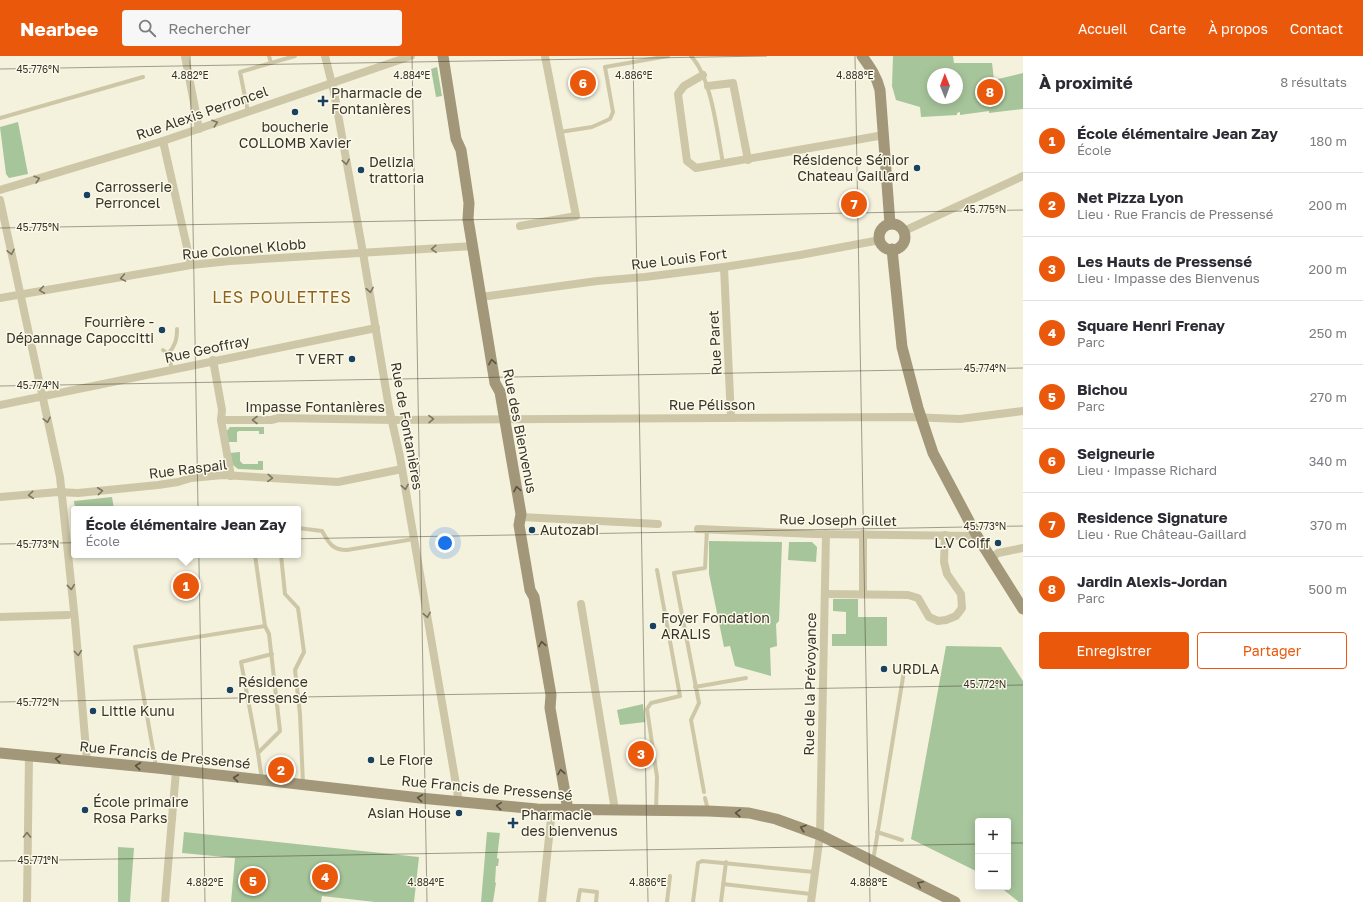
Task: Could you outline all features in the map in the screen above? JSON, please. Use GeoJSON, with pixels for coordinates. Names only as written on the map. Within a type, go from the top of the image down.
{"type":"FeatureCollection","features":[{"type":"Feature","properties":{"kind":"street"},"geometry":{"type":"LineString","coordinates":[[185,56],[199,129]]}},
{"type":"Feature","properties":{"kind":"street","name":"Rue de Fontanières"},"geometry":{"type":"LineString","coordinates":[[325,56],[332,83],[402,469],[459,802]]}},
{"type":"Feature","properties":{"kind":"street","name":"Rue Alexis Perroncel"},"geometry":{"type":"LineString","coordinates":[[0,190],[163,141],[411,56]]}},
{"type":"Feature","properties":{"kind":"street","name":"Rue des Bienvenus"},"geometry":{"type":"LineString","coordinates":[[443,56],[456,140],[461,150],[469,203],[468,219],[495,383],[500,392],[521,514],[519,524],[530,590],[534,597],[551,695],[550,708],[568,810]]}},
{"type":"Feature","properties":{"kind":"street"},"geometry":{"type":"LineString","coordinates":[[520,226],[576,216],[545,56]]}},
{"type":"Feature","properties":{"kind":"street"},"geometry":{"type":"LineString","coordinates":[[862,56],[874,73],[879,85],[890,224]]}},
{"type":"Feature","properties":{"kind":"street"},"geometry":{"type":"LineString","coordinates":[[703,75],[684,86],[678,94],[687,161],[696,168],[884,135]]}},
{"type":"Feature","properties":{"kind":"street"},"geometry":{"type":"LineString","coordinates":[[708,86],[733,82],[748,160]]}},
{"type":"Feature","properties":{"kind":"street"},"geometry":{"type":"LineString","coordinates":[[163,141],[191,265]]}},
{"type":"Feature","properties":{"kind":"street"},"geometry":{"type":"LineString","coordinates":[[904,231],[1023,176]]}},
{"type":"Feature","properties":{"kind":"street"},"geometry":{"type":"LineString","coordinates":[[0,200],[60,477],[87,761]]}},
{"type":"Feature","properties":{"kind":"street"},"geometry":{"type":"LineString","coordinates":[[890,224],[898,225],[904,231],[905,236],[903,244],[896,249],[892,250],[886,248],[880,240],[880,232],[883,228],[890,224]]}},
{"type":"Feature","properties":{"kind":"street","name":"Rue Louis Fort"},"geometry":{"type":"LineString","coordinates":[[481,298],[597,281],[724,267],[880,240]]}},
{"type":"Feature","properties":{"kind":"street","name":"Rue Colonel Klobb"},"geometry":{"type":"LineString","coordinates":[[0,298],[191,265],[251,259],[473,246]]}},
{"type":"Feature","properties":{"kind":"street"},"geometry":{"type":"LineString","coordinates":[[892,250],[902,347],[920,418],[933,453],[976,536],[1023,609]]}},
{"type":"Feature","properties":{"kind":"street","name":"Rue Paret"},"geometry":{"type":"LineString","coordinates":[[724,267],[731,418]]}},
{"type":"Feature","properties":{"kind":"street","name":"Rue Geoffray"},"geometry":{"type":"LineString","coordinates":[[0,405],[213,360],[376,328]]}},
{"type":"Feature","properties":{"kind":"street"},"geometry":{"type":"LineString","coordinates":[[213,360],[222,410],[221,420],[231,476]]}},
{"type":"Feature","properties":{"kind":"street","name":"Rue Pélisson"},"geometry":{"type":"LineString","coordinates":[[504,419],[960,419],[1023,411]]}},
{"type":"Feature","properties":{"kind":"street","name":"Impasse Fontanières"},"geometry":{"type":"LineString","coordinates":[[221,420],[271,420],[279,418],[392,420],[504,419]]}},
{"type":"Feature","properties":{"kind":"street","name":"Rue Raspail"},"geometry":{"type":"LineString","coordinates":[[0,497],[61,492],[78,494],[158,485],[178,482],[191,478],[231,476],[338,482],[402,469]]}},
{"type":"Feature","properties":{"kind":"street"},"geometry":{"type":"LineString","coordinates":[[520,517],[658,524]]}},
{"type":"Feature","properties":{"kind":"street","name":"Rue Joseph Gillet"},"geometry":{"type":"LineString","coordinates":[[698,528],[826,534],[976,536]]}},
{"type":"Feature","properties":{"kind":"street","name":"Rue de la Prévoyance"},"geometry":{"type":"LineString","coordinates":[[811,898],[820,835],[826,534]]}},
{"type":"Feature","properties":{"kind":"street"},"geometry":{"type":"LineString","coordinates":[[863,534],[863,594]]}},
{"type":"Feature","properties":{"kind":"street"},"geometry":{"type":"LineString","coordinates":[[825,594],[908,595],[918,598],[929,617],[938,621],[956,616],[962,608],[962,594],[947,574],[944,562],[944,536]]}},
{"type":"Feature","properties":{"kind":"street"},"geometry":{"type":"LineString","coordinates":[[991,558],[998,553],[1023,548]]}},
{"type":"Feature","properties":{"kind":"street"},"geometry":{"type":"LineString","coordinates":[[581,604],[615,810]]}},
{"type":"Feature","properties":{"kind":"street"},"geometry":{"type":"LineString","coordinates":[[0,617],[68,615]]}},
{"type":"Feature","properties":{"kind":"street","name":"Rue Francis de Pressensé"},"geometry":{"type":"LineString","coordinates":[[0,753],[157,768],[459,802],[552,810],[708,811],[749,813],[776,819],[820,835],[873,861],[939,898],[955,902]]}},
{"type":"Feature","properties":{"kind":"street"},"geometry":{"type":"LineString","coordinates":[[27,902],[28,756]]}},
{"type":"Feature","properties":{"kind":"street"},"geometry":{"type":"LineString","coordinates":[[165,902],[176,771]]}},
{"type":"Feature","properties":{"kind":"street"},"geometry":{"type":"LineString","coordinates":[[542,902],[552,810]]}},
{"type":"Feature","properties":{"kind":"lane"},"geometry":{"type":"LineString","coordinates":[[270,56],[271,63]]}},
{"type":"Feature","properties":{"kind":"lane"},"geometry":{"type":"LineString","coordinates":[[248,112],[240,72],[295,56]]}},
{"type":"Feature","properties":{"kind":"lane"},"geometry":{"type":"LineString","coordinates":[[560,132],[592,127],[610,119],[614,112],[605,67],[668,56]]}},
{"type":"Feature","properties":{"kind":"lane"},"geometry":{"type":"LineString","coordinates":[[691,56],[708,86],[723,164]]}},
{"type":"Feature","properties":{"kind":"lane"},"geometry":{"type":"LineString","coordinates":[[0,118],[143,77]]}},
{"type":"Feature","properties":{"kind":"lane"},"geometry":{"type":"LineString","coordinates":[[168,354],[174,347],[177,339],[177,329]]}},
{"type":"Feature","properties":{"kind":"lane"},"geometry":{"type":"LineString","coordinates":[[163,350],[168,354],[172,369]]}},
{"type":"Feature","properties":{"kind":"lane"},"geometry":{"type":"LineString","coordinates":[[301,528],[322,531],[330,544],[338,550],[347,550],[414,539]]}},
{"type":"Feature","properties":{"kind":"lane"},"geometry":{"type":"LineString","coordinates":[[704,792],[691,720],[699,703],[674,573],[705,568],[707,529]]}},
{"type":"Feature","properties":{"kind":"lane"},"geometry":{"type":"LineString","coordinates":[[256,558],[265,626],[269,634],[272,654],[280,730],[258,753]]}},
{"type":"Feature","properties":{"kind":"lane"},"geometry":{"type":"LineString","coordinates":[[281,558],[284,594],[298,608],[304,652],[294,670],[300,714],[303,785]]}},
{"type":"Feature","properties":{"kind":"lane"},"geometry":{"type":"LineString","coordinates":[[656,811],[657,777],[647,709],[651,703],[680,696],[657,570]]}},
{"type":"Feature","properties":{"kind":"lane"},"geometry":{"type":"LineString","coordinates":[[157,768],[135,647],[265,626]]}},
{"type":"Feature","properties":{"kind":"lane"},"geometry":{"type":"LineString","coordinates":[[262,781],[240,662],[272,654]]}},
{"type":"Feature","properties":{"kind":"lane"},"geometry":{"type":"LineString","coordinates":[[873,861],[905,665]]}},
{"type":"Feature","properties":{"kind":"lane"},"geometry":{"type":"LineString","coordinates":[[695,687],[746,678]]}},
{"type":"Feature","properties":{"kind":"lane"},"geometry":{"type":"LineString","coordinates":[[705,798],[708,811]]}},
{"type":"Feature","properties":{"kind":"lane"},"geometry":{"type":"LineString","coordinates":[[877,832],[902,840]]}},
{"type":"Feature","properties":{"kind":"lane"},"geometry":{"type":"LineString","coordinates":[[693,902],[698,864],[702,860],[814,872]]}},
{"type":"Feature","properties":{"kind":"lane"},"geometry":{"type":"LineString","coordinates":[[721,902],[726,862]]}},
{"type":"Feature","properties":{"kind":"lane"},"geometry":{"type":"LineString","coordinates":[[667,902],[670,876]]}},
{"type":"Feature","properties":{"kind":"lane"},"geometry":{"type":"LineString","coordinates":[[723,884],[811,898]]}},
{"type":"Feature","properties":{"kind":"lane"},"geometry":{"type":"LineString","coordinates":[[578,902],[580,890],[597,892],[596,902]]}},
{"type":"Feature","properties":{"kind":"green space"},"geometry":{"type":"Polygon","coordinates":[[[893,56],[953,56],[954,63],[992,63],[994,80],[1023,73],[1023,109],[989,113],[989,111],[960,115],[960,112],[957,113],[957,115],[921,117],[920,107],[896,100],[892,86],[893,56]]]}},
{"type":"Feature","properties":{"kind":"green space"},"geometry":{"type":"Polygon","coordinates":[[[437,67],[442,96],[436,97],[431,69],[437,67]]]}},
{"type":"Feature","properties":{"kind":"green space"},"geometry":{"type":"Polygon","coordinates":[[[18,122],[28,174],[9,178],[6,174],[0,127],[18,122]]]}},
{"type":"Feature","properties":{"kind":"green space"},"geometry":{"type":"Polygon","coordinates":[[[230,427],[264,427],[264,434],[259,434],[259,431],[239,431],[237,432],[237,442],[228,442],[226,432],[230,427]]]}},
{"type":"Feature","properties":{"kind":"green space"},"geometry":{"type":"Polygon","coordinates":[[[240,452],[240,461],[243,464],[258,464],[258,461],[263,461],[263,470],[238,469],[233,465],[229,453],[240,452]]]}},
{"type":"Feature","properties":{"kind":"green space"},"geometry":{"type":"Polygon","coordinates":[[[112,497],[114,506],[75,506],[74,501],[112,497]]]}},
{"type":"Feature","properties":{"kind":"green space"},"geometry":{"type":"Polygon","coordinates":[[[709,541],[782,542],[779,621],[776,624],[777,646],[770,648],[771,676],[735,666],[730,646],[724,647],[709,574],[709,541]]]}},
{"type":"Feature","properties":{"kind":"green space"},"geometry":{"type":"Polygon","coordinates":[[[789,542],[812,542],[817,547],[816,562],[788,560],[789,542]]]}},
{"type":"Feature","properties":{"kind":"green space"},"geometry":{"type":"Polygon","coordinates":[[[833,599],[858,599],[858,617],[887,617],[887,646],[832,646],[832,634],[846,634],[846,612],[833,611],[833,599]]]}},
{"type":"Feature","properties":{"kind":"green space"},"geometry":{"type":"Polygon","coordinates":[[[946,646],[1001,647],[1023,681],[1023,902],[1019,902],[1004,890],[1011,890],[1011,818],[975,818],[975,871],[911,839],[946,646]]]}},
{"type":"Feature","properties":{"kind":"green space"},"geometry":{"type":"Polygon","coordinates":[[[643,704],[645,722],[620,725],[617,710],[643,704]]]}},
{"type":"Feature","properties":{"kind":"green space"},"geometry":{"type":"Polygon","coordinates":[[[184,832],[419,857],[414,902],[375,902],[322,896],[321,902],[231,902],[235,858],[182,853],[184,832]]]}},
{"type":"Feature","properties":{"kind":"green space"},"geometry":{"type":"Polygon","coordinates":[[[487,832],[500,833],[497,858],[499,859],[498,866],[496,866],[496,883],[493,902],[481,902],[487,832]]]}},
{"type":"Feature","properties":{"kind":"green space"},"geometry":{"type":"Polygon","coordinates":[[[118,847],[134,848],[130,902],[118,902],[118,847]]]}},
{"type":"Feature","properties":{"kind":"place","name":"Seigneurie"},"geometry":{"type":"Point","coordinates":[583,83]}},
{"type":"Feature","properties":{"kind":"place","name":"Jardin Alexis-Jordan"},"geometry":{"type":"Point","coordinates":[990,92]}},
{"type":"Feature","properties":{"kind":"place","name":"Pharmacie de Fontanières"},"geometry":{"type":"Point","coordinates":[323,101]}},
{"type":"Feature","properties":{"kind":"place","name":"boucherie COLLOMB Xavier"},"geometry":{"type":"Point","coordinates":[295,112]}},
{"type":"Feature","properties":{"kind":"place","name":"Résidence Sénior Chateau Gaillard"},"geometry":{"type":"Point","coordinates":[917,168]}},
{"type":"Feature","properties":{"kind":"place","name":"Delizia trattoria"},"geometry":{"type":"Point","coordinates":[361,170]}},
{"type":"Feature","properties":{"kind":"place","name":"Carrosserie Perroncel"},"geometry":{"type":"Point","coordinates":[87,195]}},
{"type":"Feature","properties":{"kind":"place","name":"Residence Signature"},"geometry":{"type":"Point","coordinates":[854,204]}},
{"type":"Feature","properties":{"kind":"place","name":"Fourrière - Dépannage Capoccitti"},"geometry":{"type":"Point","coordinates":[162,330]}},
{"type":"Feature","properties":{"kind":"place","name":"T VERT"},"geometry":{"type":"Point","coordinates":[352,359]}},
{"type":"Feature","properties":{"kind":"place","name":"Autozabi"},"geometry":{"type":"Point","coordinates":[532,530]}},
{"type":"Feature","properties":{"kind":"place","name":"L.V Coiff"},"geometry":{"type":"Point","coordinates":[998,543]}},
{"type":"Feature","properties":{"kind":"place","name":"École élémentaire Jean Zay"},"geometry":{"type":"Point","coordinates":[186,586]}},
{"type":"Feature","properties":{"kind":"place","name":"Foyer Fondation ARALIS"},"geometry":{"type":"Point","coordinates":[653,626]}},
{"type":"Feature","properties":{"kind":"place","name":"URDLA"},"geometry":{"type":"Point","coordinates":[884,669]}},
{"type":"Feature","properties":{"kind":"place","name":"Résidence Pressensé"},"geometry":{"type":"Point","coordinates":[230,690]}},
{"type":"Feature","properties":{"kind":"place","name":"Little Kunu"},"geometry":{"type":"Point","coordinates":[93,711]}},
{"type":"Feature","properties":{"kind":"place","name":"Les Hauts de Pressensé"},"geometry":{"type":"Point","coordinates":[641,754]}},
{"type":"Feature","properties":{"kind":"place","name":"Le Flore"},"geometry":{"type":"Point","coordinates":[371,760]}},
{"type":"Feature","properties":{"kind":"place","name":"Net Pizza Lyon"},"geometry":{"type":"Point","coordinates":[281,770]}},
{"type":"Feature","properties":{"kind":"place","name":"École primaire Rosa Parks"},"geometry":{"type":"Point","coordinates":[85,810]}},
{"type":"Feature","properties":{"kind":"place","name":"Asian House"},"geometry":{"type":"Point","coordinates":[459,813]}},
{"type":"Feature","properties":{"kind":"place","name":"Pharmacie des bienvenus"},"geometry":{"type":"Point","coordinates":[513,823]}},
{"type":"Feature","properties":{"kind":"place","name":"Square Henri Frenay"},"geometry":{"type":"Point","coordinates":[325,877]}},
{"type":"Feature","properties":{"kind":"place","name":"Bichou"},"geometry":{"type":"Point","coordinates":[253,881]}},
{"type":"Feature","properties":{"kind":"district","name":"LES POULETTES"},"geometry":{"type":"Point","coordinates":[282,297]}}]}
